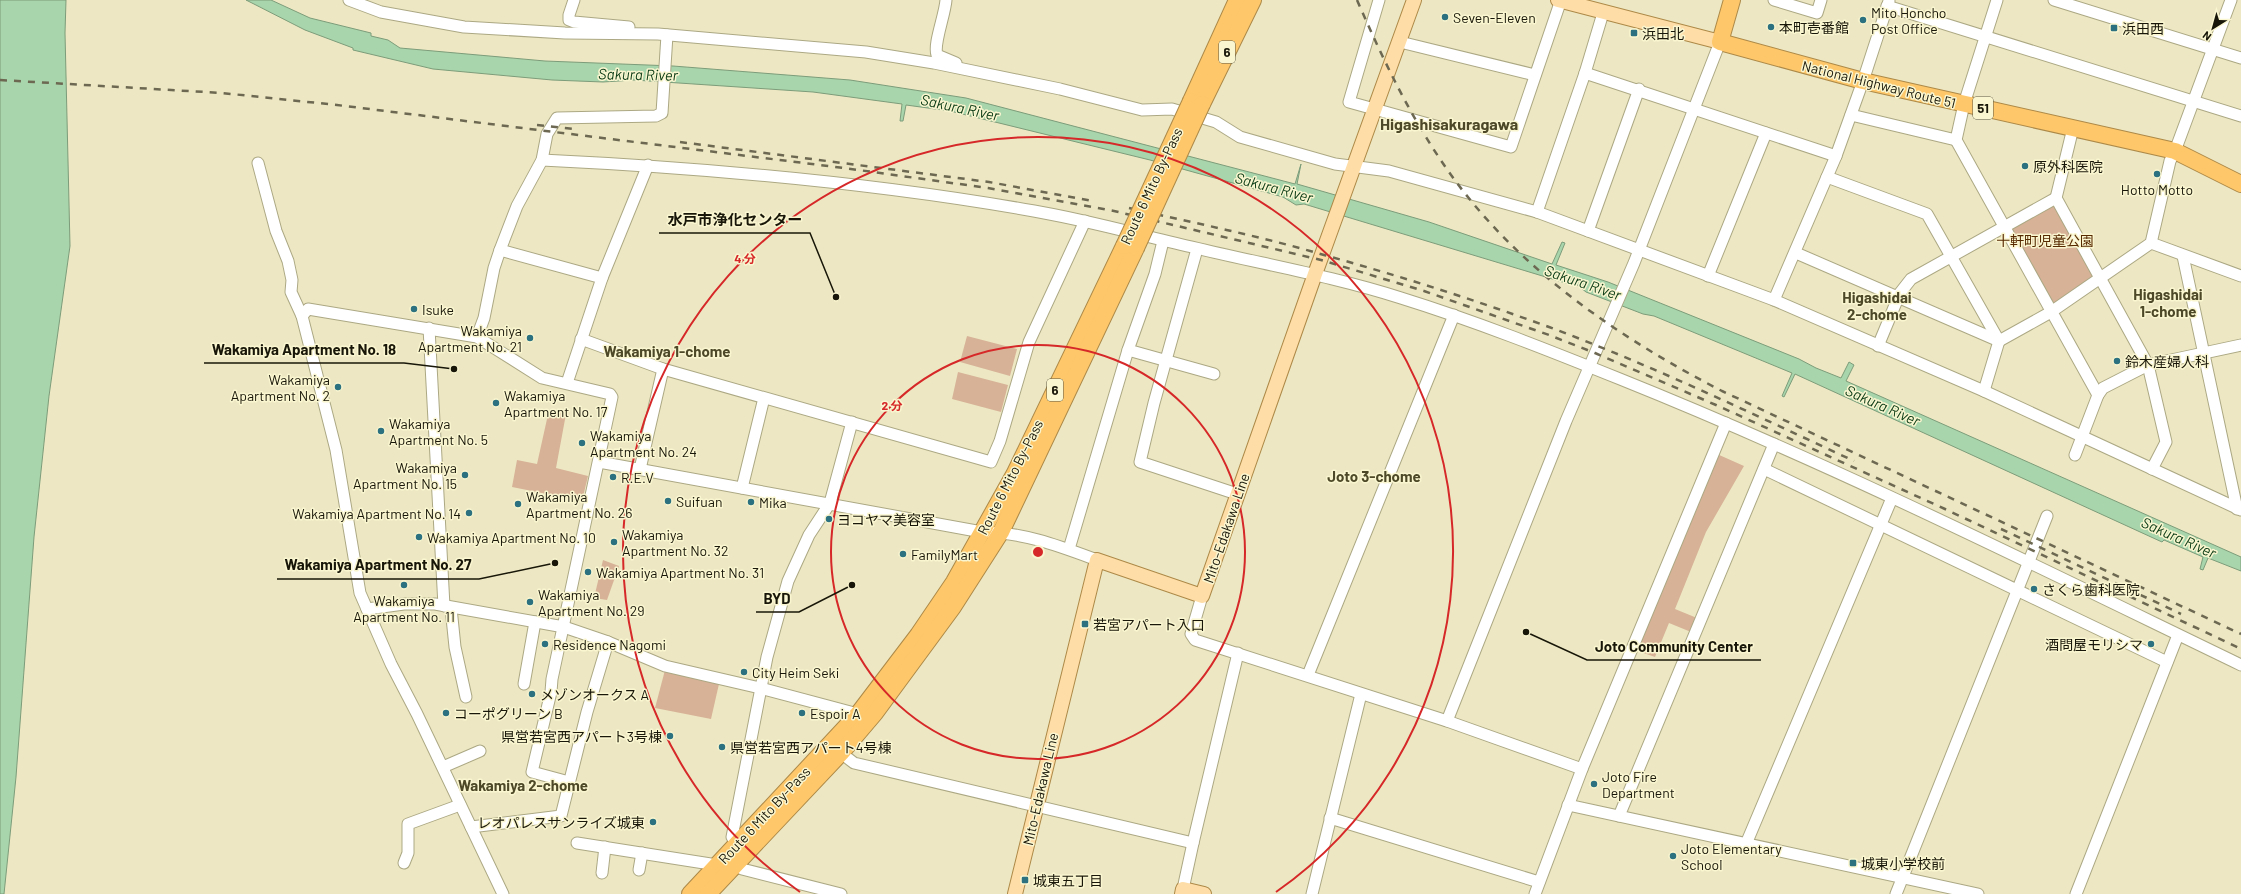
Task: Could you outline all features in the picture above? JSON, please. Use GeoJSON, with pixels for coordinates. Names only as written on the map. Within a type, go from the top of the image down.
{"type":"FeatureCollection","features":[{"type":"Feature","properties":{"kind":"highway","name":"Route 6 Mito By-Pass"},"geometry":{"type":"LineString","coordinates":[[690,894],[725,863],[841,753],[875,714],[930,642],[1001,532],[1196,103],[1237,0]]}},
{"type":"Feature","properties":{"kind":"highway","name":"Route 6 Mito By-Pass"},"geometry":{"type":"LineString","coordinates":[[1196,103],[1253,0]]}},
{"type":"Feature","properties":{"kind":"highway"},"geometry":{"type":"LineString","coordinates":[[1720,42],[1732,0]]}},
{"type":"Feature","properties":{"kind":"highway","name":"National Highway Route 51"},"geometry":{"type":"LineString","coordinates":[[1720,42],[1863,81],[2175,151],[2241,184]]}},
{"type":"Feature","properties":{"kind":"highway","name":"Route 6 Mito By-Pass"},"geometry":{"type":"LineString","coordinates":[[708,894],[737,844],[858,714],[923,628],[954,582],[1014,474],[1130,247]]}},
{"type":"Feature","properties":{"kind":"main road"},"geometry":{"type":"LineString","coordinates":[[1354,170],[1414,0]]}},
{"type":"Feature","properties":{"kind":"main road"},"geometry":{"type":"LineString","coordinates":[[1560,0],[1603,13],[1720,42]]}},
{"type":"Feature","properties":{"kind":"main road","name":"Mito-Edakawa Line"},"geometry":{"type":"LineString","coordinates":[[1015,894],[1097,560],[1202,596],[1315,274],[1354,170]]}},
{"type":"Feature","properties":{"kind":"main road"},"geometry":{"type":"LineString","coordinates":[[1183,892],[1204,894]]}},
{"type":"Feature","properties":{"kind":"street"},"geometry":{"type":"LineString","coordinates":[[349,0],[381,12],[464,27],[664,37],[866,52],[1060,89],[1142,110],[1172,109],[1216,122],[1240,137],[1354,170],[1389,170],[1537,212],[1774,300],[1984,391],[2239,509]]}},
{"type":"Feature","properties":{"kind":"street"},"geometry":{"type":"LineString","coordinates":[[574,0],[569,15],[569,20],[574,22],[630,27],[664,37]]}},
{"type":"Feature","properties":{"kind":"street"},"geometry":{"type":"LineString","coordinates":[[946,0],[945,16],[935,49],[937,55],[965,67],[970,71]]}},
{"type":"Feature","properties":{"kind":"street"},"geometry":{"type":"LineString","coordinates":[[1378,0],[1349,102],[1511,147],[1560,0]]}},
{"type":"Feature","properties":{"kind":"street"},"geometry":{"type":"LineString","coordinates":[[1774,0],[1817,13],[1821,0]]}},
{"type":"Feature","properties":{"kind":"street"},"geometry":{"type":"LineString","coordinates":[[1997,0],[1964,104],[1956,140],[2003,227],[2098,395]]}},
{"type":"Feature","properties":{"kind":"street"},"geometry":{"type":"LineString","coordinates":[[2057,0],[2241,58]]}},
{"type":"Feature","properties":{"kind":"street"},"geometry":{"type":"LineString","coordinates":[[1984,391],[1999,341],[2051,312],[2151,243],[2170,161],[2231,0]]}},
{"type":"Feature","properties":{"kind":"street"},"geometry":{"type":"LineString","coordinates":[[1774,300],[1796,254],[1836,156],[1863,81],[1888,3],[1985,38],[2241,116]]}},
{"type":"Feature","properties":{"kind":"street"},"geometry":{"type":"LineString","coordinates":[[1537,212],[1585,72],[1603,13]]}},
{"type":"Feature","properties":{"kind":"street"},"geometry":{"type":"LineString","coordinates":[[477,337],[484,318],[494,268],[500,250],[517,206],[542,160],[547,134],[557,118],[656,116],[662,113],[664,37]]}},
{"type":"Feature","properties":{"kind":"street"},"geometry":{"type":"LineString","coordinates":[[1400,42],[1535,75]]}},
{"type":"Feature","properties":{"kind":"street"},"geometry":{"type":"LineString","coordinates":[[1447,721],[1560,436],[1639,251],[1696,108],[1720,42]]}},
{"type":"Feature","properties":{"kind":"street"},"geometry":{"type":"LineString","coordinates":[[1585,72],[1836,156]]}},
{"type":"Feature","properties":{"kind":"street"},"geometry":{"type":"LineString","coordinates":[[1588,231],[1639,90]]}},
{"type":"Feature","properties":{"kind":"street"},"geometry":{"type":"LineString","coordinates":[[1851,115],[1956,140]]}},
{"type":"Feature","properties":{"kind":"street"},"geometry":{"type":"LineString","coordinates":[[2073,128],[2056,198],[2102,278],[2148,365],[2166,442],[2152,469]]}},
{"type":"Feature","properties":{"kind":"street"},"geometry":{"type":"LineString","coordinates":[[1708,276],[1766,133]]}},
{"type":"Feature","properties":{"kind":"street"},"geometry":{"type":"LineString","coordinates":[[542,160],[717,169],[900,189],[1085,221],[1197,249],[1315,274],[1402,298],[1454,315],[1590,367],[1726,423],[1892,498],[2241,665]]}},
{"type":"Feature","properties":{"kind":"street"},"geometry":{"type":"LineString","coordinates":[[258,163],[276,231],[288,261],[292,280],[291,292],[302,316],[335,443],[360,593],[391,664],[443,767],[503,894]]}},
{"type":"Feature","properties":{"kind":"street"},"geometry":{"type":"LineString","coordinates":[[567,383],[602,278],[648,165]]}},
{"type":"Feature","properties":{"kind":"street"},"geometry":{"type":"LineString","coordinates":[[1827,177],[1927,214],[1999,341]]}},
{"type":"Feature","properties":{"kind":"street"},"geometry":{"type":"LineString","coordinates":[[1878,346],[1898,298],[1911,279],[2056,198]]}},
{"type":"Feature","properties":{"kind":"street"},"geometry":{"type":"LineString","coordinates":[[581,339],[663,369],[991,462],[1000,441],[1028,342],[1085,221]]}},
{"type":"Feature","properties":{"kind":"street"},"geometry":{"type":"LineString","coordinates":[[1069,549],[1128,350],[1155,274],[1163,241]]}},
{"type":"Feature","properties":{"kind":"street"},"geometry":{"type":"LineString","coordinates":[[2151,243],[2241,276]]}},
{"type":"Feature","properties":{"kind":"street"},"geometry":{"type":"LineString","coordinates":[[1197,249],[1165,361],[1140,462],[1237,494]]}},
{"type":"Feature","properties":{"kind":"street"},"geometry":{"type":"LineString","coordinates":[[500,250],[602,278]]}},
{"type":"Feature","properties":{"kind":"street"},"geometry":{"type":"LineString","coordinates":[[1796,254],[1999,341]]}},
{"type":"Feature","properties":{"kind":"street"},"geometry":{"type":"LineString","coordinates":[[2183,256],[2239,509]]}},
{"type":"Feature","properties":{"kind":"street"},"geometry":{"type":"LineString","coordinates":[[302,316],[308,309],[477,337],[542,378],[610,394],[612,397],[532,772],[568,782]]}},
{"type":"Feature","properties":{"kind":"street"},"geometry":{"type":"LineString","coordinates":[[1308,676],[1454,315]]}},
{"type":"Feature","properties":{"kind":"street"},"geometry":{"type":"LineString","coordinates":[[429,328],[448,607],[466,697]]}},
{"type":"Feature","properties":{"kind":"street"},"geometry":{"type":"LineString","coordinates":[[2075,455],[2098,395],[2103,388],[2148,365],[2241,345]]}},
{"type":"Feature","properties":{"kind":"street"},"geometry":{"type":"LineString","coordinates":[[1128,350],[1214,374]]}},
{"type":"Feature","properties":{"kind":"street"},"geometry":{"type":"LineString","coordinates":[[640,469],[663,369]]}},
{"type":"Feature","properties":{"kind":"street"},"geometry":{"type":"LineString","coordinates":[[742,488],[763,402]]}},
{"type":"Feature","properties":{"kind":"street"},"geometry":{"type":"LineString","coordinates":[[737,844],[732,837],[732,832],[766,657],[788,580],[809,535],[830,503],[852,422]]}},
{"type":"Feature","properties":{"kind":"street"},"geometry":{"type":"LineString","coordinates":[[1535,894],[1582,769],[1726,423]]}},
{"type":"Feature","properties":{"kind":"street"},"geometry":{"type":"LineString","coordinates":[[1619,816],[1774,444]]}},
{"type":"Feature","properties":{"kind":"street"},"geometry":{"type":"LineString","coordinates":[[599,462],[982,532],[1001,532],[1032,538],[1069,549],[1097,560]]}},
{"type":"Feature","properties":{"kind":"street"},"geometry":{"type":"LineString","coordinates":[[1764,469],[2167,662]]}},
{"type":"Feature","properties":{"kind":"street"},"geometry":{"type":"LineString","coordinates":[[1746,844],[1892,498]]}},
{"type":"Feature","properties":{"kind":"street"},"geometry":{"type":"LineString","coordinates":[[1896,894],[2027,562],[2047,516]]}},
{"type":"Feature","properties":{"kind":"street"},"geometry":{"type":"LineString","coordinates":[[1202,596],[1191,634],[1195,640],[1447,721],[1582,769]]}},
{"type":"Feature","properties":{"kind":"street"},"geometry":{"type":"LineString","coordinates":[[367,609],[404,604],[448,607],[564,627],[608,642],[665,666],[760,688],[858,714]]}},
{"type":"Feature","properties":{"kind":"street"},"geometry":{"type":"LineString","coordinates":[[524,684],[535,622]]}},
{"type":"Feature","properties":{"kind":"street"},"geometry":{"type":"LineString","coordinates":[[2076,894],[2178,634]]}},
{"type":"Feature","properties":{"kind":"street"},"geometry":{"type":"LineString","coordinates":[[471,827],[561,816],[568,782],[608,642]]}},
{"type":"Feature","properties":{"kind":"street"},"geometry":{"type":"LineString","coordinates":[[1183,892],[1192,843],[1238,653]]}},
{"type":"Feature","properties":{"kind":"street"},"geometry":{"type":"LineString","coordinates":[[1312,894],[1361,694]]}},
{"type":"Feature","properties":{"kind":"street"},"geometry":{"type":"LineString","coordinates":[[443,767],[480,751]]}},
{"type":"Feature","properties":{"kind":"street"},"geometry":{"type":"LineString","coordinates":[[841,753],[854,763],[1192,843]]}},
{"type":"Feature","properties":{"kind":"street"},"geometry":{"type":"LineString","coordinates":[[404,863],[409,848],[408,824],[460,805]]}},
{"type":"Feature","properties":{"kind":"street"},"geometry":{"type":"LineString","coordinates":[[1568,805],[1978,894]]}},
{"type":"Feature","properties":{"kind":"street"},"geometry":{"type":"LineString","coordinates":[[1330,818],[1539,882]]}},
{"type":"Feature","properties":{"kind":"street"},"geometry":{"type":"LineString","coordinates":[[577,843],[642,853],[725,863],[841,894]]}},
{"type":"Feature","properties":{"kind":"street"},"geometry":{"type":"LineString","coordinates":[[602,873],[605,847]]}},
{"type":"Feature","properties":{"kind":"street"},"geometry":{"type":"LineString","coordinates":[[639,870],[642,853]]}},
{"type":"Feature","properties":{"kind":"green space","name":"十軒町児童公園"},"geometry":{"type":"Polygon","coordinates":[[[2051,207],[2055,207],[2093,275],[2093,278],[2057,303],[2053,302],[2009,229],[2051,207]]]}},
{"type":"Feature","properties":{"kind":"green space"},"geometry":{"type":"Polygon","coordinates":[[[967,336],[1017,349],[1010,376],[960,362],[967,336]]]}},
{"type":"Feature","properties":{"kind":"green space"},"geometry":{"type":"Polygon","coordinates":[[[958,372],[1008,385],[1001,412],[952,399],[958,372]]]}},
{"type":"Feature","properties":{"kind":"green space"},"geometry":{"type":"Polygon","coordinates":[[[549,410],[566,414],[556,468],[588,476],[582,501],[512,487],[517,460],[537,464],[549,410]]]}},
{"type":"Feature","properties":{"kind":"green space"},"geometry":{"type":"Polygon","coordinates":[[[1717,454],[1744,466],[1706,532],[1675,609],[1697,618],[1691,632],[1669,623],[1655,657],[1635,650],[1717,454]]]}},
{"type":"Feature","properties":{"kind":"green space"},"geometry":{"type":"Polygon","coordinates":[[[603,560],[619,566],[607,600],[594,598],[603,560]]]}},
{"type":"Feature","properties":{"kind":"green space"},"geometry":{"type":"Polygon","coordinates":[[[665,670],[719,684],[711,719],[655,708],[665,670]]]}},
{"type":"Feature","properties":{"kind":"water"},"geometry":{"type":"Polygon","coordinates":[[[0,0],[66,0],[65,33],[70,246],[49,396],[34,537],[16,777],[4,894],[0,894],[0,0]]]}},
{"type":"Feature","properties":{"kind":"water","name":"Sakura River"},"geometry":{"type":"Polygon","coordinates":[[[246,0],[271,0],[310,18],[371,33],[371,36],[388,40],[400,48],[545,61],[673,66],[850,80],[966,98],[1295,184],[1301,164],[1297,184],[1429,222],[1552,264],[1562,242],[1565,243],[1556,265],[1608,282],[1799,359],[1841,378],[1849,362],[1854,365],[1846,381],[2241,557],[2241,571],[2208,558],[2203,570],[2200,569],[2203,557],[2164,540],[2162,542],[1795,374],[1784,397],[1782,396],[1792,373],[1654,316],[1643,314],[1586,292],[1575,283],[1569,284],[1304,204],[1296,205],[1283,197],[1150,160],[950,111],[906,105],[903,121],[900,121],[902,104],[813,92],[634,80],[603,82],[552,80],[433,69],[353,50],[353,48],[305,30],[246,0]]]}},
{"type":"Feature","properties":{"kind":"railway"},"geometry":{"type":"LineString","coordinates":[[1357,0],[1390,71],[1414,117],[1457,183],[1484,216],[1513,247],[1578,302],[1648,350],[1722,391],[2241,634]]}},
{"type":"Feature","properties":{"kind":"railway"},"geometry":{"type":"LineString","coordinates":[[0,80],[222,93],[337,105],[844,168],[988,188],[1114,211],[1321,260],[1424,291],[1549,335],[1595,353],[1716,405],[1945,509],[2241,649]]}},
{"type":"Feature","properties":{"kind":"railway"},"geometry":{"type":"LineString","coordinates":[[537,125],[575,129]]}},
{"type":"Feature","properties":{"kind":"railway"},"geometry":{"type":"LineString","coordinates":[[680,142],[989,182],[1093,201]]}},
{"type":"Feature","properties":{"kind":"railway"},"geometry":{"type":"LineString","coordinates":[[1129,208],[1300,248],[1409,280],[1521,317],[1588,342],[1665,374],[1854,461]]}},
{"type":"Feature","properties":{"kind":"railway"},"geometry":{"type":"LineString","coordinates":[[2001,529],[2181,614]]}},
{"type":"Feature","properties":{"kind":"place","name":"Seven-Eleven"},"geometry":{"type":"Point","coordinates":[1445,17]}},
{"type":"Feature","properties":{"kind":"place","name":"Mito Honcho Post Office"},"geometry":{"type":"Point","coordinates":[1863,20]}},
{"type":"Feature","properties":{"kind":"place","name":"本町壱番館"},"geometry":{"type":"Point","coordinates":[1771,27]}},
{"type":"Feature","properties":{"kind":"place","name":"浜田西"},"geometry":{"type":"Point","coordinates":[2114,28]}},
{"type":"Feature","properties":{"kind":"place","name":"浜田北"},"geometry":{"type":"Point","coordinates":[1634,33]}},
{"type":"Feature","properties":{"kind":"place","name":"原外科医院"},"geometry":{"type":"Point","coordinates":[2025,166]}},
{"type":"Feature","properties":{"kind":"place","name":"Hotto Motto"},"geometry":{"type":"Point","coordinates":[2157,174]}},
{"type":"Feature","properties":{"kind":"place","name":"水戸市浄化センター"},"geometry":{"type":"Point","coordinates":[836,297]}},
{"type":"Feature","properties":{"kind":"place","name":"Isuke"},"geometry":{"type":"Point","coordinates":[414,309]}},
{"type":"Feature","properties":{"kind":"place","name":"Wakamiya Apartment No. 21"},"geometry":{"type":"Point","coordinates":[530,338]}},
{"type":"Feature","properties":{"kind":"place","name":"鈴木産婦人科"},"geometry":{"type":"Point","coordinates":[2117,361]}},
{"type":"Feature","properties":{"kind":"place","name":"Wakamiya Apartment No. 18"},"geometry":{"type":"Point","coordinates":[454,369]}},
{"type":"Feature","properties":{"kind":"place","name":"Wakamiya Apartment No. 2"},"geometry":{"type":"Point","coordinates":[338,387]}},
{"type":"Feature","properties":{"kind":"place","name":"Wakamiya Apartment No. 17"},"geometry":{"type":"Point","coordinates":[496,403]}},
{"type":"Feature","properties":{"kind":"place","name":"Wakamiya Apartment No. 5"},"geometry":{"type":"Point","coordinates":[381,431]}},
{"type":"Feature","properties":{"kind":"place","name":"Wakamiya Apartment No. 24"},"geometry":{"type":"Point","coordinates":[582,443]}},
{"type":"Feature","properties":{"kind":"place","name":"Wakamiya Apartment No. 15"},"geometry":{"type":"Point","coordinates":[465,475]}},
{"type":"Feature","properties":{"kind":"place","name":"R.E.V"},"geometry":{"type":"Point","coordinates":[613,477]}},
{"type":"Feature","properties":{"kind":"place","name":"Suifuan"},"geometry":{"type":"Point","coordinates":[668,501]}},
{"type":"Feature","properties":{"kind":"place","name":"Mika"},"geometry":{"type":"Point","coordinates":[751,502]}},
{"type":"Feature","properties":{"kind":"place","name":"Wakamiya Apartment No. 26"},"geometry":{"type":"Point","coordinates":[518,504]}},
{"type":"Feature","properties":{"kind":"place","name":"Wakamiya Apartment No. 14"},"geometry":{"type":"Point","coordinates":[469,513]}},
{"type":"Feature","properties":{"kind":"place","name":"ヨコヤマ美容室"},"geometry":{"type":"Point","coordinates":[829,519]}},
{"type":"Feature","properties":{"kind":"place","name":"Wakamiya Apartment No. 10"},"geometry":{"type":"Point","coordinates":[419,537]}},
{"type":"Feature","properties":{"kind":"place","name":"Wakamiya Apartment No. 32"},"geometry":{"type":"Point","coordinates":[614,542]}},
{"type":"Feature","properties":{"kind":"place","name":"FamilyMart"},"geometry":{"type":"Point","coordinates":[903,554]}},
{"type":"Feature","properties":{"kind":"place","name":"Wakamiya Apartment No. 27"},"geometry":{"type":"Point","coordinates":[555,563]}},
{"type":"Feature","properties":{"kind":"place","name":"Wakamiya Apartment No. 31"},"geometry":{"type":"Point","coordinates":[588,572]}},
{"type":"Feature","properties":{"kind":"place","name":"Wakamiya Apartment No. 11"},"geometry":{"type":"Point","coordinates":[404,585]}},
{"type":"Feature","properties":{"kind":"place","name":"BYD"},"geometry":{"type":"Point","coordinates":[852,585]}},
{"type":"Feature","properties":{"kind":"place","name":"さくら歯科医院"},"geometry":{"type":"Point","coordinates":[2034,589]}},
{"type":"Feature","properties":{"kind":"place","name":"Wakamiya Apartment No. 29"},"geometry":{"type":"Point","coordinates":[530,602]}},
{"type":"Feature","properties":{"kind":"place","name":"若宮アパート入口"},"geometry":{"type":"Point","coordinates":[1085,624]}},
{"type":"Feature","properties":{"kind":"place","name":"Joto Community Center"},"geometry":{"type":"Point","coordinates":[1526,632]}},
{"type":"Feature","properties":{"kind":"place","name":"Residence Nagomi"},"geometry":{"type":"Point","coordinates":[545,644]}},
{"type":"Feature","properties":{"kind":"place","name":"酒問屋モリシマ"},"geometry":{"type":"Point","coordinates":[2151,644]}},
{"type":"Feature","properties":{"kind":"place","name":"City Heim Seki"},"geometry":{"type":"Point","coordinates":[744,672]}},
{"type":"Feature","properties":{"kind":"place","name":"メゾンオークス A"},"geometry":{"type":"Point","coordinates":[532,694]}},
{"type":"Feature","properties":{"kind":"place","name":"コーポグリーン B"},"geometry":{"type":"Point","coordinates":[446,713]}},
{"type":"Feature","properties":{"kind":"place","name":"Espoir A"},"geometry":{"type":"Point","coordinates":[802,713]}},
{"type":"Feature","properties":{"kind":"place","name":"県営若宮西アパート3号棟"},"geometry":{"type":"Point","coordinates":[670,736]}},
{"type":"Feature","properties":{"kind":"place","name":"県営若宮西アパート4号棟"},"geometry":{"type":"Point","coordinates":[722,747]}},
{"type":"Feature","properties":{"kind":"place","name":"Joto Fire Department"},"geometry":{"type":"Point","coordinates":[1594,784]}},
{"type":"Feature","properties":{"kind":"place","name":"レオパレスサンライズ城東"},"geometry":{"type":"Point","coordinates":[653,822]}},
{"type":"Feature","properties":{"kind":"place","name":"Joto Elementary School"},"geometry":{"type":"Point","coordinates":[1673,856]}},
{"type":"Feature","properties":{"kind":"place","name":"城東小学校前"},"geometry":{"type":"Point","coordinates":[1853,863]}},
{"type":"Feature","properties":{"kind":"place","name":"城東五丁目"},"geometry":{"type":"Point","coordinates":[1025,880]}},
{"type":"Feature","properties":{"kind":"district","name":"Higashisakuragawa"},"geometry":{"type":"Point","coordinates":[1449,123]}},
{"type":"Feature","properties":{"kind":"district","name":"Higashidai 1-chome"},"geometry":{"type":"Point","coordinates":[2168,302]}},
{"type":"Feature","properties":{"kind":"district","name":"Higashidai 2-chome"},"geometry":{"type":"Point","coordinates":[1877,306]}},
{"type":"Feature","properties":{"kind":"district","name":"Wakamiya 1-chome"},"geometry":{"type":"Point","coordinates":[667,351]}},
{"type":"Feature","properties":{"kind":"district","name":"Joto 3-chome"},"geometry":{"type":"Point","coordinates":[1374,476]}},
{"type":"Feature","properties":{"kind":"district","name":"Wakamiya 2-chome"},"geometry":{"type":"Point","coordinates":[523,785]}}]}
